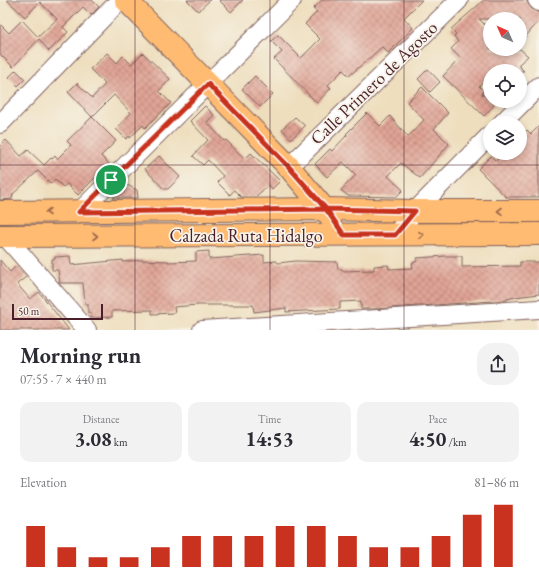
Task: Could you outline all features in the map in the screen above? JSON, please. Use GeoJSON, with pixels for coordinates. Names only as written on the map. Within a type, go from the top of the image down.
{"type":"FeatureCollection","features":[{"type":"Feature","properties":{"kind":"main road"},"geometry":{"type":"LineString","coordinates":[[126,0],[289,167],[349,235],[360,210]]}},
{"type":"Feature","properties":{"kind":"main road","name":"Calzada Ruta Hidalgo"},"geometry":{"type":"LineString","coordinates":[[0,212],[326,209],[539,211]]}},
{"type":"Feature","properties":{"kind":"main road","name":"Calzada Ruta Hidalgo"},"geometry":{"type":"LineString","coordinates":[[3,236],[539,234]]}},
{"type":"Feature","properties":{"kind":"street"},"geometry":{"type":"LineString","coordinates":[[0,124],[120,0]]}},
{"type":"Feature","properties":{"kind":"street"},"geometry":{"type":"LineString","coordinates":[[79,212],[292,0]]}},
{"type":"Feature","properties":{"kind":"street","name":"Calle Primero de Agosto"},"geometry":{"type":"LineString","coordinates":[[289,167],[459,0]]}},
{"type":"Feature","properties":{"kind":"street"},"geometry":{"type":"LineString","coordinates":[[509,116],[539,86]]}},
{"type":"Feature","properties":{"kind":"street"},"geometry":{"type":"LineString","coordinates":[[395,235],[415,211],[483,142]]}},
{"type":"Feature","properties":{"kind":"street"},"geometry":{"type":"LineString","coordinates":[[3,236],[87,330]]}},
{"type":"Feature","properties":{"kind":"street"},"geometry":{"type":"LineString","coordinates":[[202,330],[539,309]]}},
{"type":"Feature","properties":{"kind":"building"},"geometry":{"type":"Polygon","coordinates":[[[7,0],[92,0],[99,7],[91,15],[83,7],[63,27],[68,32],[49,51],[39,39],[13,67],[0,54],[0,24],[9,33],[22,20],[38,37],[57,19],[40,2],[25,17],[7,0]]]}},
{"type":"Feature","properties":{"kind":"building"},"geometry":{"type":"Polygon","coordinates":[[[187,0],[210,0],[198,11],[187,0]]]}},
{"type":"Feature","properties":{"kind":"building"},"geometry":{"type":"Polygon","coordinates":[[[219,0],[243,0],[231,12],[219,0]]]}},
{"type":"Feature","properties":{"kind":"building"},"geometry":{"type":"Polygon","coordinates":[[[322,0],[422,0],[404,18],[413,28],[388,53],[382,47],[349,76],[343,70],[328,85],[331,88],[317,103],[274,59],[282,52],[271,41],[278,35],[301,58],[320,39],[305,24],[317,12],[313,9],[322,0]]]}},
{"type":"Feature","properties":{"kind":"building"},"geometry":{"type":"Polygon","coordinates":[[[484,0],[526,0],[532,9],[539,12],[539,21],[527,35],[527,12],[483,12],[483,19],[479,19],[483,23],[483,56],[528,56],[519,64],[483,64],[483,82],[479,86],[483,90],[483,108],[491,108],[484,116],[443,76],[460,58],[451,49],[458,42],[454,36],[456,34],[451,29],[484,0]]]}},
{"type":"Feature","properties":{"kind":"building"},"geometry":{"type":"Polygon","coordinates":[[[107,53],[117,63],[123,56],[131,64],[143,53],[170,79],[159,91],[171,103],[145,128],[143,125],[130,138],[129,136],[126,139],[116,129],[131,113],[114,95],[92,117],[68,92],[77,83],[92,98],[105,84],[90,69],[107,53]]]}},
{"type":"Feature","properties":{"kind":"building"},"geometry":{"type":"Polygon","coordinates":[[[428,69],[440,82],[430,92],[418,79],[428,69]]]}},
{"type":"Feature","properties":{"kind":"building"},"geometry":{"type":"Polygon","coordinates":[[[16,70],[25,79],[18,86],[9,77],[16,70]]]}},
{"type":"Feature","properties":{"kind":"building"},"geometry":{"type":"Polygon","coordinates":[[[255,76],[273,94],[260,107],[242,89],[255,76]]]}},
{"type":"Feature","properties":{"kind":"building"},"geometry":{"type":"Polygon","coordinates":[[[422,87],[448,113],[434,129],[449,144],[420,178],[401,163],[388,176],[403,190],[396,197],[348,196],[341,190],[356,175],[343,162],[327,177],[315,164],[330,149],[332,151],[347,135],[346,134],[367,113],[380,126],[390,116],[408,137],[424,120],[407,102],[422,87]]]}},
{"type":"Feature","properties":{"kind":"building"},"geometry":{"type":"Polygon","coordinates":[[[205,106],[214,115],[207,122],[224,141],[226,140],[245,159],[251,153],[280,181],[272,189],[269,185],[255,197],[241,197],[234,190],[230,195],[217,182],[223,176],[208,160],[203,165],[193,156],[208,140],[190,121],[205,106]]]}},
{"type":"Feature","properties":{"kind":"building"},"geometry":{"type":"Polygon","coordinates":[[[92,117],[116,141],[101,156],[109,164],[78,195],[67,184],[63,187],[55,179],[51,184],[38,171],[13,194],[12,199],[0,200],[0,146],[6,140],[21,156],[28,150],[44,165],[55,156],[57,159],[71,145],[67,141],[92,117]]]}},
{"type":"Feature","properties":{"kind":"building"},"geometry":{"type":"Polygon","coordinates":[[[295,117],[305,126],[291,139],[282,129],[295,117]]]}},
{"type":"Feature","properties":{"kind":"building"},"geometry":{"type":"Polygon","coordinates":[[[539,126],[539,197],[506,197],[478,169],[487,160],[527,160],[527,130],[531,134],[539,126]]]}},
{"type":"Feature","properties":{"kind":"building"},"geometry":{"type":"Polygon","coordinates":[[[159,156],[180,177],[168,189],[164,189],[145,169],[159,156]]]}},
{"type":"Feature","properties":{"kind":"building"},"geometry":{"type":"Polygon","coordinates":[[[127,185],[137,190],[138,198],[113,198],[127,185]]]}},
{"type":"Feature","properties":{"kind":"building"},"geometry":{"type":"Polygon","coordinates":[[[209,251],[209,259],[264,255],[264,262],[337,262],[338,269],[342,269],[342,271],[374,270],[374,266],[388,265],[389,269],[413,268],[412,263],[417,261],[417,258],[446,256],[462,256],[462,267],[520,266],[520,262],[539,262],[539,294],[515,297],[507,300],[376,309],[361,309],[361,301],[340,302],[340,309],[286,312],[286,308],[254,312],[253,305],[198,305],[174,307],[175,313],[152,314],[152,310],[112,311],[112,317],[91,318],[91,313],[88,313],[88,304],[85,304],[83,283],[60,283],[58,270],[52,270],[52,259],[55,259],[55,257],[70,256],[71,265],[123,260],[123,262],[140,260],[168,262],[196,261],[196,252],[209,251]]]}},
{"type":"Feature","properties":{"kind":"building"},"geometry":{"type":"Polygon","coordinates":[[[0,260],[10,272],[16,266],[26,277],[17,284],[30,299],[39,292],[69,330],[0,330],[0,260]]]}},
{"type":"Feature","properties":{"kind":"route"},"geometry":{"type":"LineString","coordinates":[[111,180],[79,212],[326,209],[344,235],[395,235],[415,211],[326,209],[289,167],[208,84],[111,180]]}}]}
